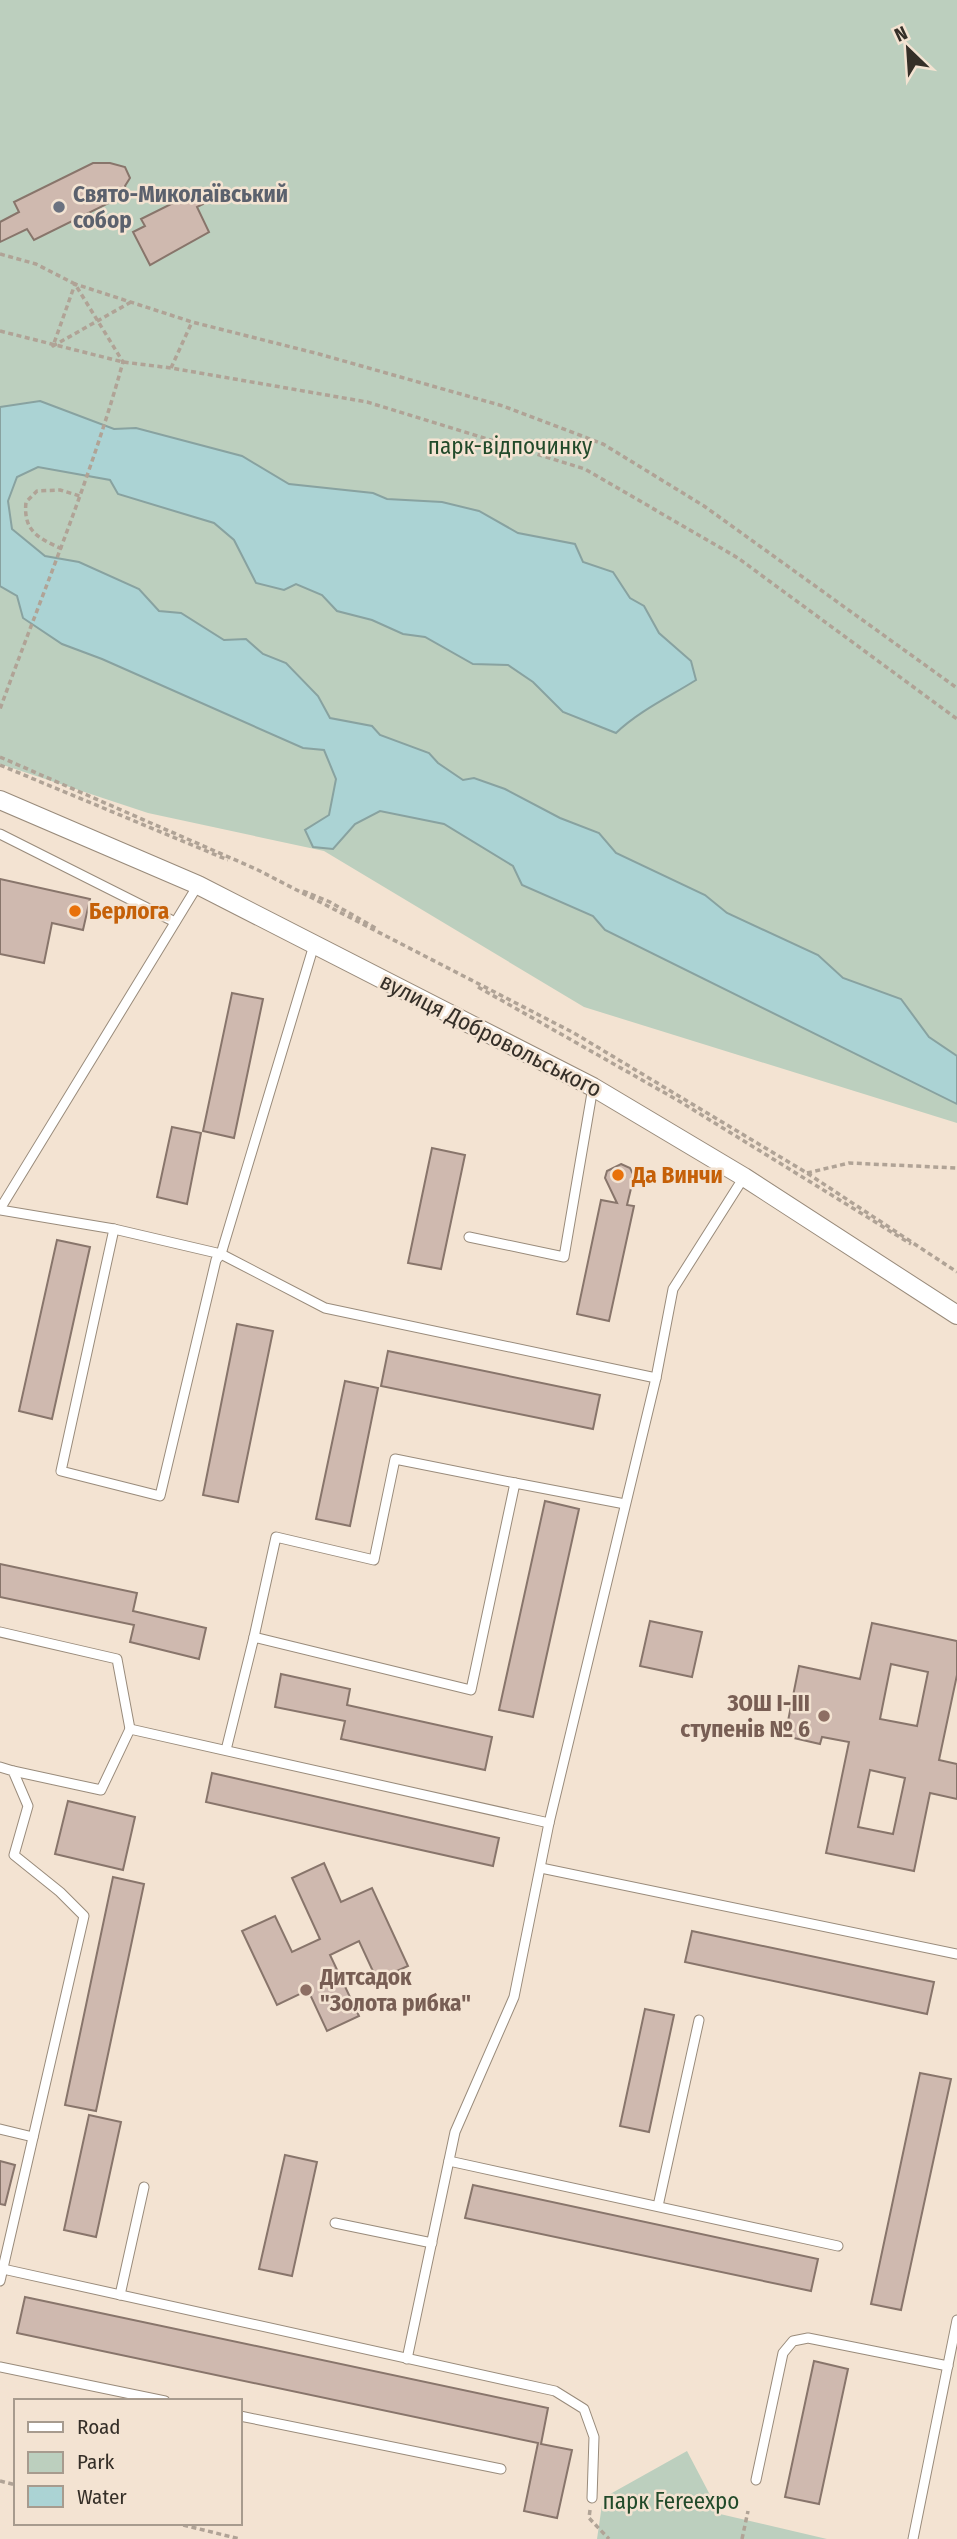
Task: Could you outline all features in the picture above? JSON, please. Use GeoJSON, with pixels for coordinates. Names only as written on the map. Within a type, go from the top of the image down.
{"type":"FeatureCollection","features":[{"type":"Feature","properties":{"kind":"street","name":"вулиця Добровольського"},"geometry":{"type":"LineString","coordinates":[[0,800],[198,885],[593,1087],[744,1177],[957,1315]]}},
{"type":"Feature","properties":{"kind":"lane"},"geometry":{"type":"LineString","coordinates":[[0,834],[175,922]]}},
{"type":"Feature","properties":{"kind":"lane"},"geometry":{"type":"LineString","coordinates":[[198,885],[0,1210],[114,1229],[221,1254],[325,1308],[656,1378]]}},
{"type":"Feature","properties":{"kind":"lane"},"geometry":{"type":"LineString","coordinates":[[114,1229],[61,1471],[160,1496],[216,1259],[221,1254],[314,944]]}},
{"type":"Feature","properties":{"kind":"lane"},"geometry":{"type":"LineString","coordinates":[[469,1237],[565,1257],[593,1087]]}},
{"type":"Feature","properties":{"kind":"lane"},"geometry":{"type":"LineString","coordinates":[[407,2358],[455,2132],[514,1997],[549,1823],[656,1378],[673,1289],[744,1177]]}},
{"type":"Feature","properties":{"kind":"lane"},"geometry":{"type":"LineString","coordinates":[[226,1750],[276,1538],[374,1560],[395,1459],[625,1504]]}},
{"type":"Feature","properties":{"kind":"lane"},"geometry":{"type":"LineString","coordinates":[[254,1637],[471,1690],[515,1483]]}},
{"type":"Feature","properties":{"kind":"lane"},"geometry":{"type":"LineString","coordinates":[[0,1632],[117,1659],[130,1729],[101,1790],[0,1767]]}},
{"type":"Feature","properties":{"kind":"lane"},"geometry":{"type":"LineString","coordinates":[[130,1729],[549,1823]]}},
{"type":"Feature","properties":{"kind":"lane"},"geometry":{"type":"LineString","coordinates":[[0,2281],[84,1916],[15,1855],[28,1806],[13,1770]]}},
{"type":"Feature","properties":{"kind":"lane"},"geometry":{"type":"LineString","coordinates":[[541,1868],[957,1954]]}},
{"type":"Feature","properties":{"kind":"lane"},"geometry":{"type":"LineString","coordinates":[[657,2206],[699,2020]]}},
{"type":"Feature","properties":{"kind":"lane"},"geometry":{"type":"LineString","coordinates":[[0,2129],[33,2137]]}},
{"type":"Feature","properties":{"kind":"lane"},"geometry":{"type":"LineString","coordinates":[[449,2161],[838,2246]]}},
{"type":"Feature","properties":{"kind":"lane"},"geometry":{"type":"LineString","coordinates":[[120,2295],[144,2186]]}},
{"type":"Feature","properties":{"kind":"lane"},"geometry":{"type":"LineString","coordinates":[[335,2223],[432,2243]]}},
{"type":"Feature","properties":{"kind":"lane"},"geometry":{"type":"LineString","coordinates":[[3,2269],[555,2391],[584,2409],[594,2438],[592,2498]]}},
{"type":"Feature","properties":{"kind":"lane"},"geometry":{"type":"LineString","coordinates":[[913,2539],[957,2320]]}},
{"type":"Feature","properties":{"kind":"lane"},"geometry":{"type":"LineString","coordinates":[[756,2480],[783,2353],[793,2341],[808,2339],[948,2366]]}},
{"type":"Feature","properties":{"kind":"lane"},"geometry":{"type":"LineString","coordinates":[[0,2367],[155,2399]]}},
{"type":"Feature","properties":{"kind":"lane"},"geometry":{"type":"LineString","coordinates":[[242,2416],[501,2469]]}},
{"type":"Feature","properties":{"kind":"path"},"geometry":{"type":"LineString","coordinates":[[0,254],[36,264],[75,284],[192,322],[319,354],[503,406],[603,444],[704,506],[957,688]]}},
{"type":"Feature","properties":{"kind":"path"},"geometry":{"type":"LineString","coordinates":[[0,709],[62,549],[110,411],[123,362],[75,284]]}},
{"type":"Feature","properties":{"kind":"path"},"geometry":{"type":"LineString","coordinates":[[53,346],[75,284]]}},
{"type":"Feature","properties":{"kind":"path"},"geometry":{"type":"LineString","coordinates":[[53,346],[131,302]]}},
{"type":"Feature","properties":{"kind":"path"},"geometry":{"type":"LineString","coordinates":[[171,368],[192,322]]}},
{"type":"Feature","properties":{"kind":"path"},"geometry":{"type":"LineString","coordinates":[[0,331],[123,362],[367,402],[585,469],[738,558],[957,719]]}},
{"type":"Feature","properties":{"kind":"path"},"geometry":{"type":"LineString","coordinates":[[62,549],[38,539],[25,517],[26,502],[37,491],[60,490],[80,496]]}},
{"type":"Feature","properties":{"kind":"path"},"geometry":{"type":"LineString","coordinates":[[0,757],[278,880],[574,1033],[807,1173],[957,1272]]}},
{"type":"Feature","properties":{"kind":"path"},"geometry":{"type":"LineString","coordinates":[[0,765],[278,880]]}},
{"type":"Feature","properties":{"kind":"path"},"geometry":{"type":"LineString","coordinates":[[427,957],[679,1101],[957,1272]]}},
{"type":"Feature","properties":{"kind":"path"},"geometry":{"type":"LineString","coordinates":[[807,1173],[849,1163],[957,1168]]}},
{"type":"Feature","properties":{"kind":"path"},"geometry":{"type":"LineString","coordinates":[[592,2498],[589,2518],[609,2539]]}},
{"type":"Feature","properties":{"kind":"path"},"geometry":{"type":"LineString","coordinates":[[742,2539],[748,2511]]}},
{"type":"Feature","properties":{"kind":"path"},"geometry":{"type":"LineString","coordinates":[[183,2525],[240,2539]]}},
{"type":"Feature","properties":{"kind":"green space","name":"парк-відпочинку"},"geometry":{"type":"Polygon","coordinates":[[[0,0],[957,0],[957,1123],[584,1007],[324,851],[148,813],[0,764],[0,0]]]}},
{"type":"Feature","properties":{"kind":"green space","name":"парк Fereexpo"},"geometry":{"type":"Polygon","coordinates":[[[687,2451],[720,2514],[827,2539],[597,2539],[603,2498],[687,2451]]]}},
{"type":"Feature","properties":{"kind":"water"},"geometry":{"type":"Polygon","coordinates":[[[40,401],[114,429],[136,428],[242,456],[289,484],[373,493],[387,499],[442,502],[479,511],[518,533],[575,544],[583,562],[613,572],[630,598],[644,606],[659,633],[691,661],[696,680],[644,711],[616,733],[563,712],[533,682],[508,665],[473,664],[425,637],[403,634],[372,620],[337,611],[322,595],[296,584],[284,590],[256,583],[234,540],[214,523],[118,494],[110,480],[38,467],[17,477],[8,501],[12,529],[45,556],[79,562],[139,589],[159,611],[181,613],[224,640],[246,639],[263,654],[286,663],[318,696],[330,718],[372,726],[380,735],[429,753],[438,763],[463,780],[474,778],[505,789],[560,818],[599,833],[616,853],[705,895],[727,913],[818,955],[843,978],[901,999],[929,1037],[957,1056],[957,1104],[605,930],[593,916],[522,885],[513,866],[444,824],[380,811],[355,824],[333,849],[313,847],[305,830],[329,815],[336,779],[324,750],[303,748],[62,644],[23,618],[17,596],[0,586],[0,407],[40,401]]]}},
{"type":"Feature","properties":{"kind":"building","name":"Свято-Миколаївський собор"},"geometry":{"type":"Polygon","coordinates":[[[93,163],[110,163],[125,167],[130,178],[125,186],[127,194],[34,240],[27,229],[0,242],[0,222],[19,212],[14,202],[93,163]]]}},
{"type":"Feature","properties":{"kind":"building"},"geometry":{"type":"Polygon","coordinates":[[[197,191],[203,204],[197,207],[209,232],[150,265],[133,232],[145,226],[141,219],[197,191]]]}},
{"type":"Feature","properties":{"kind":"building"},"geometry":{"type":"Polygon","coordinates":[[[0,879],[90,899],[83,930],[52,923],[44,963],[0,954],[0,879]]]}},
{"type":"Feature","properties":{"kind":"building"},"geometry":{"type":"Polygon","coordinates":[[[232,993],[263,999],[234,1138],[203,1131],[232,993]]]}},
{"type":"Feature","properties":{"kind":"building"},"geometry":{"type":"Polygon","coordinates":[[[172,1127],[201,1133],[187,1204],[157,1197],[172,1127]]]}},
{"type":"Feature","properties":{"kind":"building"},"geometry":{"type":"Polygon","coordinates":[[[432,1148],[465,1155],[441,1269],[408,1263],[432,1148]]]}},
{"type":"Feature","properties":{"kind":"building"},"geometry":{"type":"Polygon","coordinates":[[[621,1164],[630,1168],[634,1176],[627,1205],[634,1206],[609,1321],[577,1314],[601,1200],[617,1203],[605,1178],[607,1171],[621,1164]]]}},
{"type":"Feature","properties":{"kind":"building"},"geometry":{"type":"Polygon","coordinates":[[[57,1240],[90,1247],[52,1419],[19,1411],[57,1240]]]}},
{"type":"Feature","properties":{"kind":"building"},"geometry":{"type":"Polygon","coordinates":[[[237,1324],[273,1331],[238,1502],[203,1495],[237,1324]]]}},
{"type":"Feature","properties":{"kind":"building"},"geometry":{"type":"Polygon","coordinates":[[[388,1351],[600,1395],[593,1429],[381,1386],[388,1351]]]}},
{"type":"Feature","properties":{"kind":"building"},"geometry":{"type":"Polygon","coordinates":[[[345,1381],[378,1388],[350,1526],[316,1519],[345,1381]]]}},
{"type":"Feature","properties":{"kind":"building"},"geometry":{"type":"Polygon","coordinates":[[[545,1501],[579,1509],[533,1717],[499,1710],[545,1501]]]}},
{"type":"Feature","properties":{"kind":"building"},"geometry":{"type":"Polygon","coordinates":[[[0,1564],[137,1593],[133,1611],[206,1628],[199,1659],[130,1642],[134,1625],[0,1597],[0,1564]]]}},
{"type":"Feature","properties":{"kind":"building"},"geometry":{"type":"Polygon","coordinates":[[[650,1621],[702,1632],[692,1677],[640,1666],[650,1621]]]}},
{"type":"Feature","properties":{"kind":"building"},"geometry":{"type":"Polygon","coordinates":[[[872,1623],[957,1641],[957,1675],[939,1760],[957,1764],[957,1799],[930,1793],[914,1871],[826,1853],[849,1742],[822,1737],[820,1744],[785,1736],[799,1666],[860,1679],[872,1623]],[[891,1664],[880,1719],[917,1726],[928,1672],[891,1664]],[[870,1770],[858,1827],[893,1834],[905,1778],[870,1770]]]}},
{"type":"Feature","properties":{"kind":"building"},"geometry":{"type":"Polygon","coordinates":[[[281,1674],[350,1689],[347,1705],[492,1737],[485,1770],[341,1739],[345,1721],[275,1707],[281,1674]]]}},
{"type":"Feature","properties":{"kind":"building"},"geometry":{"type":"Polygon","coordinates":[[[212,1773],[499,1838],[493,1866],[206,1802],[212,1773]]]}},
{"type":"Feature","properties":{"kind":"building"},"geometry":{"type":"Polygon","coordinates":[[[68,1801],[135,1817],[123,1870],[55,1854],[68,1801]]]}},
{"type":"Feature","properties":{"kind":"building"},"geometry":{"type":"Polygon","coordinates":[[[324,1863],[341,1902],[372,1888],[408,1966],[377,1980],[359,1941],[330,1955],[359,2016],[327,2031],[308,1990],[277,2005],[242,1931],[275,1916],[292,1952],[320,1939],[292,1878],[324,1863]]]}},
{"type":"Feature","properties":{"kind":"building"},"geometry":{"type":"Polygon","coordinates":[[[113,1877],[144,1884],[96,2111],[65,2105],[113,1877]]]}},
{"type":"Feature","properties":{"kind":"building"},"geometry":{"type":"Polygon","coordinates":[[[692,1931],[934,1982],[927,2014],[685,1962],[692,1931]]]}},
{"type":"Feature","properties":{"kind":"building"},"geometry":{"type":"Polygon","coordinates":[[[645,2009],[674,2015],[649,2132],[620,2126],[645,2009]]]}},
{"type":"Feature","properties":{"kind":"building"},"geometry":{"type":"Polygon","coordinates":[[[920,2073],[951,2079],[901,2310],[871,2304],[920,2073]]]}},
{"type":"Feature","properties":{"kind":"building"},"geometry":{"type":"Polygon","coordinates":[[[89,2115],[121,2122],[96,2237],[64,2230],[89,2115]]]}},
{"type":"Feature","properties":{"kind":"building"},"geometry":{"type":"Polygon","coordinates":[[[285,2155],[317,2162],[292,2276],[259,2269],[285,2155]]]}},
{"type":"Feature","properties":{"kind":"building"},"geometry":{"type":"Polygon","coordinates":[[[0,2161],[15,2165],[5,2205],[0,2204],[0,2161]]]}},
{"type":"Feature","properties":{"kind":"building"},"geometry":{"type":"Polygon","coordinates":[[[473,2185],[818,2259],[811,2291],[465,2218],[473,2185]]]}},
{"type":"Feature","properties":{"kind":"building"},"geometry":{"type":"Polygon","coordinates":[[[25,2297],[548,2408],[541,2444],[572,2450],[557,2518],[524,2511],[538,2443],[17,2333],[25,2297]]]}},
{"type":"Feature","properties":{"kind":"building"},"geometry":{"type":"Polygon","coordinates":[[[814,2361],[848,2369],[819,2504],[785,2497],[814,2361]]]}},
{"type":"Feature","properties":{"kind":"place","name":"Свято-Миколаївський собор"},"geometry":{"type":"Point","coordinates":[59,207]}},
{"type":"Feature","properties":{"kind":"place","name":"Берлога"},"geometry":{"type":"Point","coordinates":[75,911]}},
{"type":"Feature","properties":{"kind":"place","name":"Да Винчи"},"geometry":{"type":"Point","coordinates":[618,1175]}},
{"type":"Feature","properties":{"kind":"place","name":"ЗОШ І-ІІІ ступенів № 6"},"geometry":{"type":"Point","coordinates":[824,1716]}},
{"type":"Feature","properties":{"kind":"place","name":"Дитсадок \"Золота рибка\""},"geometry":{"type":"Point","coordinates":[306,1990]}}]}
